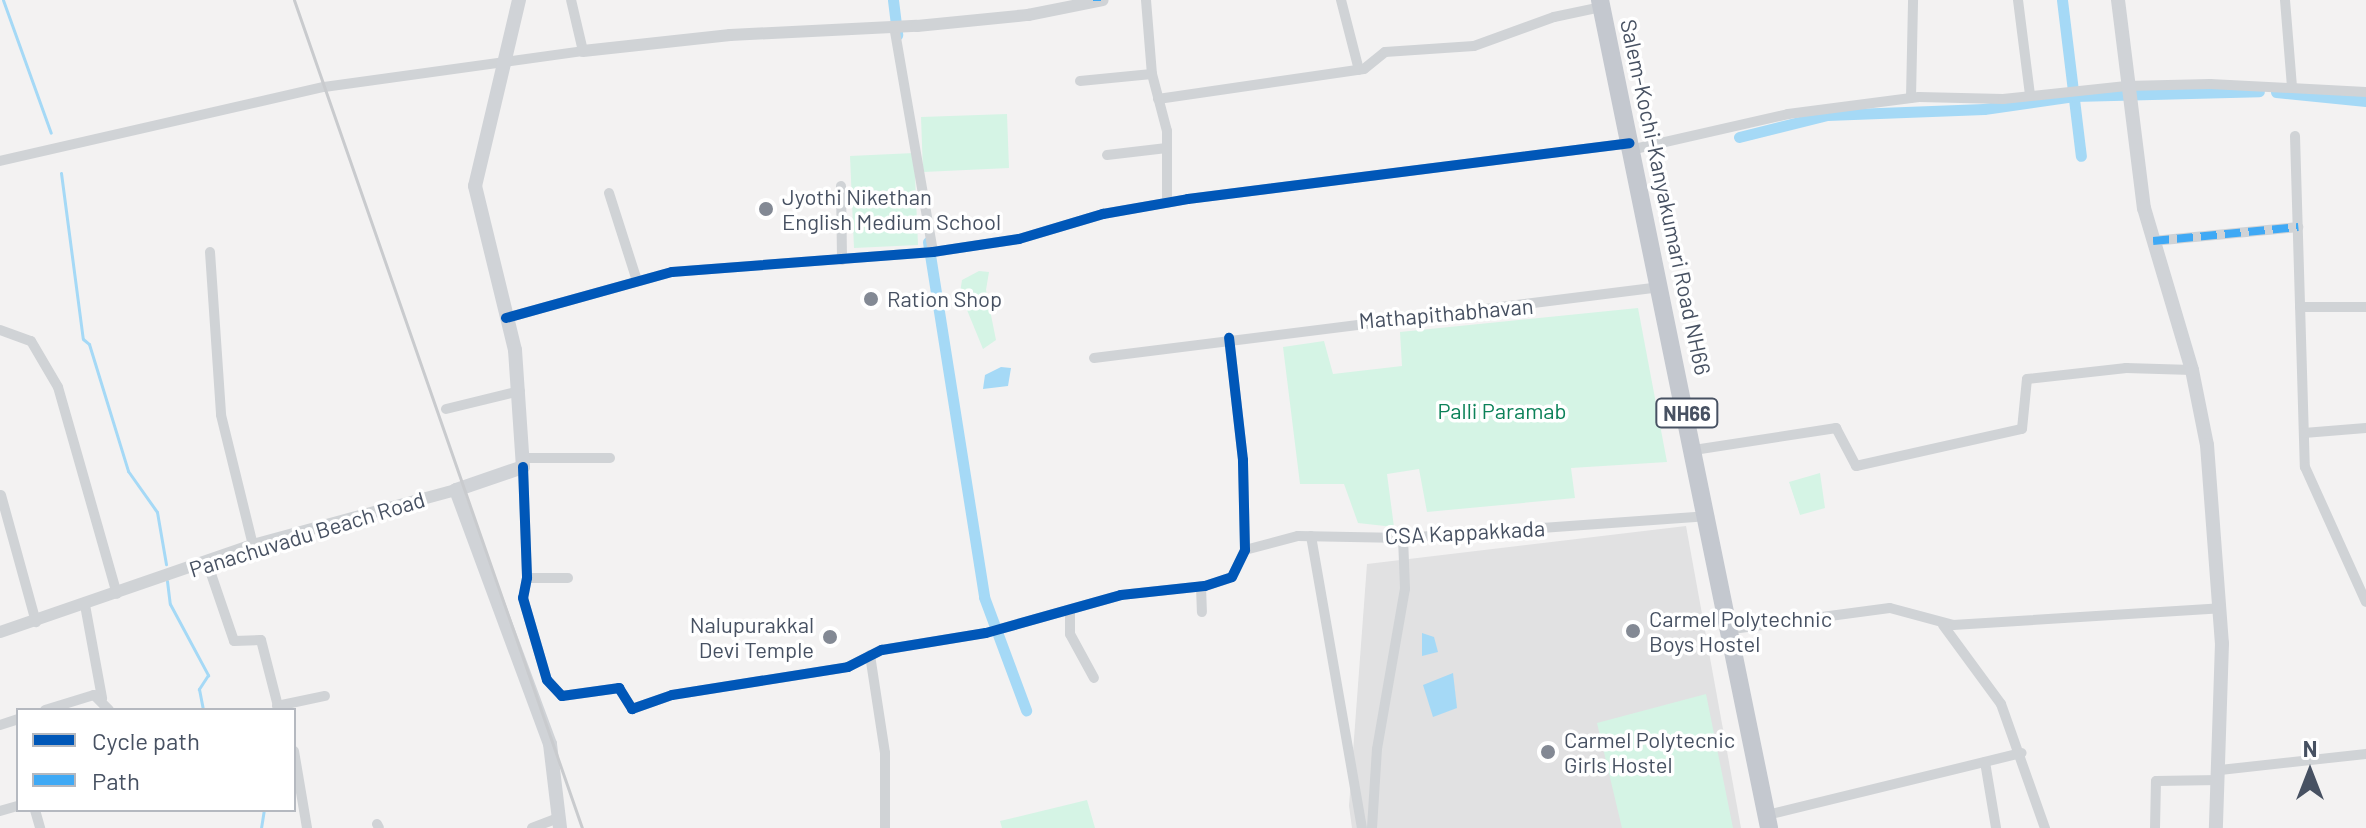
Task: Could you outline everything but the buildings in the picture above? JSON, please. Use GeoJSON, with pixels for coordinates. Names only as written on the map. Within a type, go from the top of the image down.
{"type":"FeatureCollection","features":[{"type":"Feature","properties":{"kind":"highway","name":"Salem-Kochi-Kanyakumari Road NH66"},"geometry":{"type":"LineString","coordinates":[[1601,3],[1629,147],[1663,287],[1768,822]]}},
{"type":"Feature","properties":{"kind":"main road"},"geometry":{"type":"LineString","coordinates":[[519,0],[475,186],[520,391],[523,462]]}},
{"type":"Feature","properties":{"kind":"main road"},"geometry":{"type":"LineString","coordinates":[[2118,0],[2127,91],[2153,241],[2192,370],[2207,445],[2220,608],[2216,828]]}},
{"type":"Feature","properties":{"kind":"main road","name":"Panachuvadu Beach Road"},"geometry":{"type":"LineString","coordinates":[[456,490],[523,462]]}},
{"type":"Feature","properties":{"kind":"main road"},"geometry":{"type":"LineString","coordinates":[[456,490],[550,744],[559,823]]}},
{"type":"Feature","properties":{"kind":"street"},"geometry":{"type":"LineString","coordinates":[[571,0],[583,51]]}},
{"type":"Feature","properties":{"kind":"street"},"geometry":{"type":"LineString","coordinates":[[0,161],[324,87],[583,51],[730,35],[1028,15],[1099,0]]}},
{"type":"Feature","properties":{"kind":"street"},"geometry":{"type":"LineString","coordinates":[[1146,0],[1152,74],[1167,148],[1167,203]]}},
{"type":"Feature","properties":{"kind":"street"},"geometry":{"type":"LineString","coordinates":[[1341,0],[1359,70]]}},
{"type":"Feature","properties":{"kind":"street"},"geometry":{"type":"LineString","coordinates":[[1911,98],[1913,0]]}},
{"type":"Feature","properties":{"kind":"street"},"geometry":{"type":"LineString","coordinates":[[2018,0],[2030,95]]}},
{"type":"Feature","properties":{"kind":"street"},"geometry":{"type":"LineString","coordinates":[[2285,0],[2292,87]]}},
{"type":"Feature","properties":{"kind":"street"},"geometry":{"type":"LineString","coordinates":[[1158,99],[1359,70],[1385,52],[1474,46],[1601,3]]}},
{"type":"Feature","properties":{"kind":"street"},"geometry":{"type":"LineString","coordinates":[[896,26],[930,253]]}},
{"type":"Feature","properties":{"kind":"street"},"geometry":{"type":"LineString","coordinates":[[1080,81],[1152,74]]}},
{"type":"Feature","properties":{"kind":"street"},"geometry":{"type":"LineString","coordinates":[[506,318],[637,281],[722,265],[930,253],[1019,239],[1167,203],[1629,147],[1788,114],[1911,98],[2030,95],[2078,89],[2127,91],[2292,87],[2366,92]]}},
{"type":"Feature","properties":{"kind":"street"},"geometry":{"type":"LineString","coordinates":[[2295,136],[2307,476],[2350,557],[2366,602]]}},
{"type":"Feature","properties":{"kind":"street"},"geometry":{"type":"LineString","coordinates":[[1107,155],[1167,148]]}},
{"type":"Feature","properties":{"kind":"street"},"geometry":{"type":"LineString","coordinates":[[841,186],[842,260]]}},
{"type":"Feature","properties":{"kind":"street"},"geometry":{"type":"LineString","coordinates":[[609,193],[637,281]]}},
{"type":"Feature","properties":{"kind":"street"},"geometry":{"type":"LineString","coordinates":[[2153,241],[2298,227]]}},
{"type":"Feature","properties":{"kind":"street"},"geometry":{"type":"LineString","coordinates":[[210,252],[221,415],[253,545]]}},
{"type":"Feature","properties":{"kind":"street","name":"Mathapithabhavan"},"geometry":{"type":"LineString","coordinates":[[1094,358],[1356,321],[1478,314],[1663,287]]}},
{"type":"Feature","properties":{"kind":"street"},"geometry":{"type":"LineString","coordinates":[[2300,307],[2366,307]]}},
{"type":"Feature","properties":{"kind":"street"},"geometry":{"type":"LineString","coordinates":[[0,330],[31,341],[58,387],[117,594]]}},
{"type":"Feature","properties":{"kind":"street"},"geometry":{"type":"LineString","coordinates":[[610,458],[523,462],[527,578],[523,598],[547,680],[562,696],[619,688],[632,709],[672,695],[848,667],[870,655],[986,633],[1121,595],[1201,586],[1232,577],[1245,550],[1243,460],[1229,338]]}},
{"type":"Feature","properties":{"kind":"street"},"geometry":{"type":"LineString","coordinates":[[1694,450],[1836,428],[1856,466],[2022,429],[2027,379],[2126,368],[2192,370]]}},
{"type":"Feature","properties":{"kind":"street"},"geometry":{"type":"LineString","coordinates":[[446,409],[520,391]]}},
{"type":"Feature","properties":{"kind":"street"},"geometry":{"type":"LineString","coordinates":[[2304,433],[2366,428]]}},
{"type":"Feature","properties":{"kind":"street","name":"Panachuvadu Beach Road"},"geometry":{"type":"LineString","coordinates":[[0,632],[253,545],[456,490]]}},
{"type":"Feature","properties":{"kind":"street"},"geometry":{"type":"LineString","coordinates":[[1,495],[36,622]]}},
{"type":"Feature","properties":{"kind":"street","name":"CSA Kappakkada"},"geometry":{"type":"LineString","coordinates":[[1245,550],[1311,536],[1403,538],[1709,516]]}},
{"type":"Feature","properties":{"kind":"street"},"geometry":{"type":"LineString","coordinates":[[1311,536],[1362,828]]}},
{"type":"Feature","properties":{"kind":"street"},"geometry":{"type":"LineString","coordinates":[[1372,828],[1377,749],[1405,589],[1403,538]]}},
{"type":"Feature","properties":{"kind":"street"},"geometry":{"type":"LineString","coordinates":[[207,562],[234,641],[261,640],[278,708],[325,696]]}},
{"type":"Feature","properties":{"kind":"street"},"geometry":{"type":"LineString","coordinates":[[527,578],[568,578]]}},
{"type":"Feature","properties":{"kind":"street"},"geometry":{"type":"LineString","coordinates":[[1201,586],[1202,612]]}},
{"type":"Feature","properties":{"kind":"street"},"geometry":{"type":"LineString","coordinates":[[85,605],[102,698],[108,708]]}},
{"type":"Feature","properties":{"kind":"street"},"geometry":{"type":"LineString","coordinates":[[1732,629],[1890,608],[1943,625],[2220,608]]}},
{"type":"Feature","properties":{"kind":"street"},"geometry":{"type":"LineString","coordinates":[[1070,610],[1070,634],[1094,678]]}},
{"type":"Feature","properties":{"kind":"street"},"geometry":{"type":"LineString","coordinates":[[1943,625],[2001,704],[2022,753],[2045,828]]}},
{"type":"Feature","properties":{"kind":"street"},"geometry":{"type":"LineString","coordinates":[[870,655],[885,753],[885,828]]}},
{"type":"Feature","properties":{"kind":"street"},"geometry":{"type":"LineString","coordinates":[[51,708],[85,696],[102,698]]}},
{"type":"Feature","properties":{"kind":"street"},"geometry":{"type":"LineString","coordinates":[[1768,822],[2022,753]]}},
{"type":"Feature","properties":{"kind":"street"},"geometry":{"type":"LineString","coordinates":[[2155,828],[2156,781],[2366,754]]}},
{"type":"Feature","properties":{"kind":"street"},"geometry":{"type":"LineString","coordinates":[[1985,762],[1996,828]]}},
{"type":"Feature","properties":{"kind":"street"},"geometry":{"type":"LineString","coordinates":[[296,763],[307,828]]}},
{"type":"Feature","properties":{"kind":"street"},"geometry":{"type":"LineString","coordinates":[[532,828],[559,823]]}},
{"type":"Feature","properties":{"kind":"shaded area"},"geometry":{"type":"Polygon","coordinates":[[[1686,526],[1741,828],[1352,828],[1349,806],[1367,564],[1686,526]]]}},
{"type":"Feature","properties":{"kind":"green space"},"geometry":{"type":"Polygon","coordinates":[[[1007,114],[1009,168],[923,172],[921,117],[1007,114]]]}},
{"type":"Feature","properties":{"kind":"green space"},"geometry":{"type":"Polygon","coordinates":[[[914,153],[918,245],[854,248],[850,156],[914,153]]]}},
{"type":"Feature","properties":{"kind":"green space"},"geometry":{"type":"Polygon","coordinates":[[[979,271],[989,272],[986,290],[996,340],[983,349],[960,293],[962,280],[979,271]]]}},
{"type":"Feature","properties":{"kind":"green space","name":"Palli Paramab"},"geometry":{"type":"Polygon","coordinates":[[[1638,308],[1667,462],[1571,468],[1575,498],[1427,512],[1419,469],[1387,474],[1394,527],[1358,523],[1344,484],[1300,484],[1283,347],[1324,341],[1333,374],[1402,366],[1400,332],[1638,308]]]}},
{"type":"Feature","properties":{"kind":"green space"},"geometry":{"type":"Polygon","coordinates":[[[1820,473],[1825,508],[1800,515],[1789,482],[1820,473]]]}},
{"type":"Feature","properties":{"kind":"green space"},"geometry":{"type":"Polygon","coordinates":[[[1706,694],[1733,828],[1622,828],[1597,723],[1706,694]]]}},
{"type":"Feature","properties":{"kind":"green space"},"geometry":{"type":"Polygon","coordinates":[[[1087,800],[1095,828],[1002,828],[1000,821],[1087,800]]]}},
{"type":"Feature","properties":{"kind":"water"},"geometry":{"type":"Polygon","coordinates":[[[1001,367],[1011,368],[1008,386],[983,389],[985,375],[1001,367]]]}},
{"type":"Feature","properties":{"kind":"water"},"geometry":{"type":"Polygon","coordinates":[[[1422,633],[1434,637],[1438,652],[1422,656],[1422,633]]]}},
{"type":"Feature","properties":{"kind":"water"},"geometry":{"type":"Polygon","coordinates":[[[1453,673],[1457,708],[1433,717],[1423,685],[1453,673]]]}},
{"type":"Feature","properties":{"kind":"waterway"},"geometry":{"type":"LineString","coordinates":[[3,0],[51,133]]}},
{"type":"Feature","properties":{"kind":"waterway"},"geometry":{"type":"LineString","coordinates":[[893,0],[897,35]]}},
{"type":"Feature","properties":{"kind":"waterway"},"geometry":{"type":"LineString","coordinates":[[2062,0],[2081,156]]}},
{"type":"Feature","properties":{"kind":"waterway"},"geometry":{"type":"LineString","coordinates":[[1739,137],[1827,115],[1984,109],[2074,96],[2259,91]]}},
{"type":"Feature","properties":{"kind":"waterway"},"geometry":{"type":"LineString","coordinates":[[2276,92],[2366,101]]}},
{"type":"Feature","properties":{"kind":"waterway"},"geometry":{"type":"LineString","coordinates":[[61,173],[83,339],[89,344],[128,471],[157,512],[166,564]]}},
{"type":"Feature","properties":{"kind":"waterway"},"geometry":{"type":"LineString","coordinates":[[928,242],[984,597],[1026,710]]}},
{"type":"Feature","properties":{"kind":"waterway"},"geometry":{"type":"LineString","coordinates":[[167,581],[170,604],[208,675],[199,689],[203,708]]}},
{"type":"Feature","properties":{"kind":"waterway"},"geometry":{"type":"LineString","coordinates":[[261,828],[264,812]]}},
{"type":"Feature","properties":{"kind":"railway"},"geometry":{"type":"LineString","coordinates":[[294,0],[582,828]]}},
{"type":"Feature","properties":{"kind":"marked path"},"geometry":{"type":"LineString","coordinates":[[2153,241],[2298,227]]}},
{"type":"Feature","properties":{"kind":"cycle path"},"geometry":{"type":"LineString","coordinates":[[506,318],[672,272],[933,252],[1019,239],[1103,214],[1188,199],[1629,143]]}},
{"type":"Feature","properties":{"kind":"cycle path"},"geometry":{"type":"LineString","coordinates":[[523,467],[527,578],[523,598],[547,680],[562,696],[619,688],[632,709],[672,695],[848,667],[882,650],[986,633],[1121,595],[1205,586],[1232,577],[1245,550],[1243,460],[1229,338]]}},
{"type":"Feature","properties":{"kind":"place","name":"Jyothi Nikethan English Medium School"},"geometry":{"type":"Point","coordinates":[766,209]}},
{"type":"Feature","properties":{"kind":"place","name":"Ration Shop"},"geometry":{"type":"Point","coordinates":[871,299]}},
{"type":"Feature","properties":{"kind":"place","name":"Carmel Polytechnic Boys Hostel"},"geometry":{"type":"Point","coordinates":[1633,631]}},
{"type":"Feature","properties":{"kind":"place","name":"Nalupurakkal Devi Temple"},"geometry":{"type":"Point","coordinates":[830,637]}},
{"type":"Feature","properties":{"kind":"place","name":"Carmel Polytecnic Girls Hostel"},"geometry":{"type":"Point","coordinates":[1548,752]}}]}
